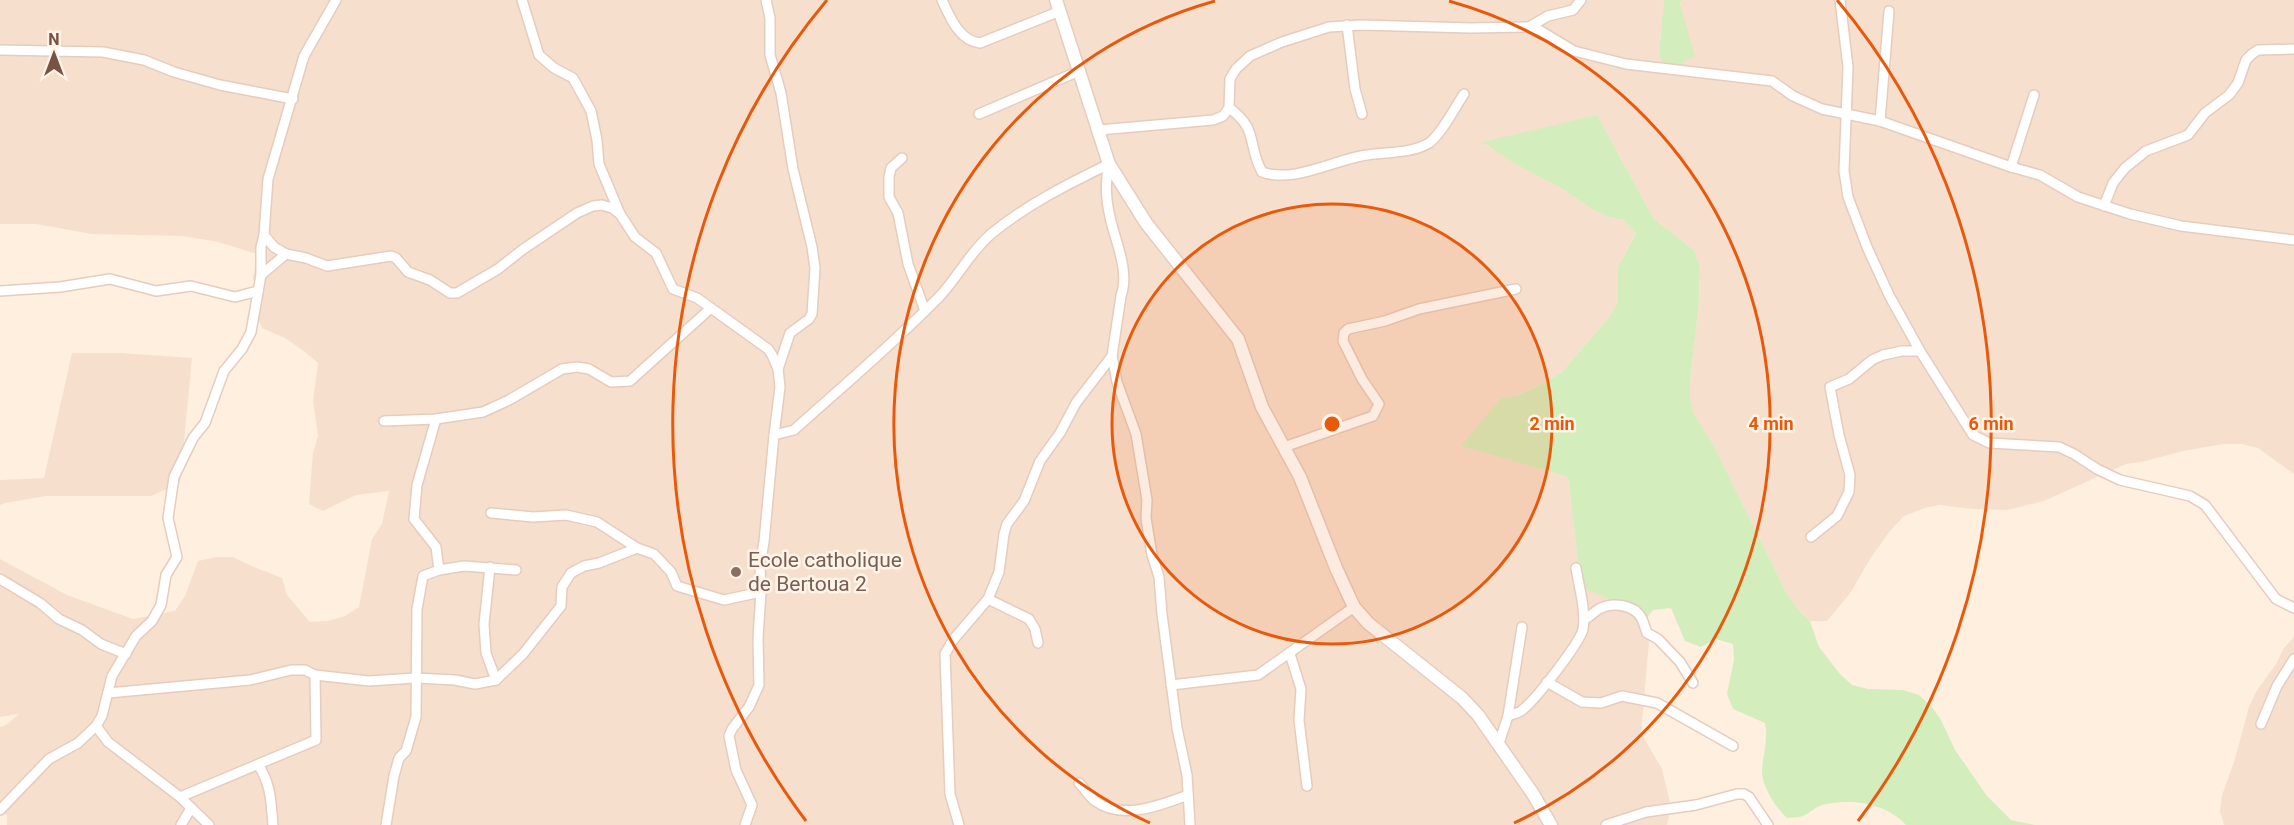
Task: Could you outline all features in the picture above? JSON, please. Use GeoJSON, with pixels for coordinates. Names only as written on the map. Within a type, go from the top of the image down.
{"type":"FeatureCollection","features":[{"type":"Feature","properties":{"kind":"street"},"geometry":{"type":"LineString","coordinates":[[0,810],[49,759],[78,743],[96,726],[102,716],[110,682],[136,636],[152,621],[161,605],[166,575],[177,557],[168,519],[174,477],[193,438],[209,414],[224,371],[242,349],[251,332],[261,275],[261,247],[268,179],[306,50],[336,0]]}},
{"type":"Feature","properties":{"kind":"street"},"geometry":{"type":"LineString","coordinates":[[522,0],[539,56],[554,68],[573,78],[591,111],[599,164],[620,214],[635,237],[656,253],[673,289],[697,298],[768,349],[778,369],[780,387],[760,565],[759,685],[749,707],[729,736],[736,770],[752,805],[746,825]]}},
{"type":"Feature","properties":{"kind":"street"},"geometry":{"type":"LineString","coordinates":[[766,0],[770,18],[770,55],[780,93],[815,268],[812,314],[809,319],[790,333],[778,369]]}},
{"type":"Feature","properties":{"kind":"street"},"geometry":{"type":"LineString","coordinates":[[942,0],[962,34],[970,42],[980,43],[1058,6],[1109,164],[1146,223],[1238,339],[1262,407],[1300,477],[1335,568],[1354,608],[1368,623],[1462,698],[1478,716],[1533,794],[1551,825]]}},
{"type":"Feature","properties":{"kind":"street"},"geometry":{"type":"LineString","coordinates":[[1529,27],[1548,16],[1573,10],[1581,0]]}},
{"type":"Feature","properties":{"kind":"street"},"geometry":{"type":"LineString","coordinates":[[1840,0],[1848,67],[1844,171],[1848,196],[1867,247],[1889,295],[1920,351],[1973,435],[1989,443],[2059,447],[2120,480],[2190,496],[2205,504],[2276,599],[2294,608]]}},
{"type":"Feature","properties":{"kind":"street"},"geometry":{"type":"LineString","coordinates":[[1880,121],[1889,11]]}},
{"type":"Feature","properties":{"kind":"street"},"geometry":{"type":"LineString","coordinates":[[1347,25],[1362,114]]}},
{"type":"Feature","properties":{"kind":"street"},"geometry":{"type":"LineString","coordinates":[[1099,130],[1213,120],[1223,116],[1228,108],[1230,79],[1236,69],[1250,56],[1282,42],[1329,27],[1347,25],[1529,27],[1539,30],[1574,51],[1626,64],[1772,81],[1793,96],[1822,109],[1880,121],[2040,175],[2078,197],[2104,206],[2181,226],[2294,240]]}},
{"type":"Feature","properties":{"kind":"street"},"geometry":{"type":"LineString","coordinates":[[2104,206],[2113,183],[2125,168],[2146,151],[2188,135],[2205,113],[2229,95],[2238,83],[2246,60],[2252,54],[2258,50],[2294,49]]}},
{"type":"Feature","properties":{"kind":"street"},"geometry":{"type":"LineString","coordinates":[[0,50],[103,52],[144,60],[174,72],[220,85],[292,99]]}},
{"type":"Feature","properties":{"kind":"street"},"geometry":{"type":"LineString","coordinates":[[979,114],[1079,70]]}},
{"type":"Feature","properties":{"kind":"street"},"geometry":{"type":"LineString","coordinates":[[1228,108],[1241,117],[1249,128],[1257,164],[1262,172],[1293,174],[1361,156],[1418,149],[1432,141],[1464,94]]}},
{"type":"Feature","properties":{"kind":"street"},"geometry":{"type":"LineString","coordinates":[[2011,167],[2034,95]]}},
{"type":"Feature","properties":{"kind":"street"},"geometry":{"type":"LineString","coordinates":[[902,158],[891,168],[889,197],[898,213],[910,273],[924,311]]}},
{"type":"Feature","properties":{"kind":"street"},"geometry":{"type":"LineString","coordinates":[[774,435],[794,430],[896,340],[946,289],[975,251],[993,233],[1056,190],[1109,164]]}},
{"type":"Feature","properties":{"kind":"street"},"geometry":{"type":"LineString","coordinates":[[1109,164],[1106,178],[1109,214],[1125,276],[1112,356],[1117,382],[1136,434],[1139,451],[1147,500],[1146,518],[1152,555],[1159,577],[1177,728],[1187,774],[1190,825]]}},
{"type":"Feature","properties":{"kind":"street"},"geometry":{"type":"LineString","coordinates":[[264,235],[274,247],[286,254],[327,266],[391,256],[396,258],[408,272],[430,280],[450,293],[457,293],[498,269],[577,213],[602,205],[620,214]]}},
{"type":"Feature","properties":{"kind":"street"},"geometry":{"type":"LineString","coordinates":[[261,275],[286,254]]}},
{"type":"Feature","properties":{"kind":"street"},"geometry":{"type":"LineString","coordinates":[[0,291],[60,287],[110,279],[156,291],[191,286],[235,297],[258,291]]}},
{"type":"Feature","properties":{"kind":"street"},"geometry":{"type":"LineString","coordinates":[[1284,447],[1373,416],[1378,411],[1379,404],[1362,379],[1343,341],[1344,333],[1348,329],[1385,321],[1419,309],[1516,289]]}},
{"type":"Feature","properties":{"kind":"street"},"geometry":{"type":"LineString","coordinates":[[384,421],[436,419],[483,412],[509,400],[562,369],[577,367],[589,369],[611,381],[630,381],[711,308]]}},
{"type":"Feature","properties":{"kind":"street"},"geometry":{"type":"LineString","coordinates":[[1811,537],[1837,516],[1849,492],[1850,475],[1839,435],[1830,387],[1849,379],[1872,360],[1883,355],[1920,351]]}},
{"type":"Feature","properties":{"kind":"street"},"geometry":{"type":"LineString","coordinates":[[959,825],[950,794],[945,654],[952,640],[988,599],[999,572],[1007,524],[1024,501],[1040,461],[1060,433],[1076,403],[1112,356]]}},
{"type":"Feature","properties":{"kind":"street"},"geometry":{"type":"LineString","coordinates":[[436,419],[417,485],[414,519],[436,547],[439,570]]}},
{"type":"Feature","properties":{"kind":"street"},"geometry":{"type":"LineString","coordinates":[[491,513],[533,517],[566,515],[597,522],[637,548],[654,554],[671,572],[677,586],[724,600],[761,592]]}},
{"type":"Feature","properties":{"kind":"street"},"geometry":{"type":"LineString","coordinates":[[108,693],[250,680],[291,670],[305,670],[315,675],[369,681],[415,678],[455,680],[475,684],[496,680],[523,654],[561,606],[562,586],[571,573],[584,566],[599,563],[637,548]]}},
{"type":"Feature","properties":{"kind":"street"},"geometry":{"type":"LineString","coordinates":[[386,825],[399,758],[406,750],[416,717],[417,609],[423,576],[439,570],[464,566],[516,570]]}},
{"type":"Feature","properties":{"kind":"street"},"geometry":{"type":"LineString","coordinates":[[490,567],[484,624],[486,654],[496,680]]}},
{"type":"Feature","properties":{"kind":"street"},"geometry":{"type":"LineString","coordinates":[[1508,716],[1519,712],[1538,695],[1561,662],[1569,656],[1582,632],[1584,620],[1576,568]]}},
{"type":"Feature","properties":{"kind":"street"},"geometry":{"type":"LineString","coordinates":[[0,579],[101,644],[126,654]]}},
{"type":"Feature","properties":{"kind":"street"},"geometry":{"type":"LineString","coordinates":[[988,599],[1029,619],[1035,629],[1038,643]]}},
{"type":"Feature","properties":{"kind":"street"},"geometry":{"type":"LineString","coordinates":[[1584,620],[1598,609],[1609,606],[1623,606],[1633,610],[1642,617],[1647,633],[1658,639],[1680,662],[1693,683]]}},
{"type":"Feature","properties":{"kind":"street"},"geometry":{"type":"LineString","coordinates":[[1171,685],[1258,675],[1354,608]]}},
{"type":"Feature","properties":{"kind":"street"},"geometry":{"type":"LineString","coordinates":[[1498,746],[1508,716],[1522,627]]}},
{"type":"Feature","properties":{"kind":"street"},"geometry":{"type":"LineString","coordinates":[[1290,654],[1301,690],[1299,720],[1307,786]]}},
{"type":"Feature","properties":{"kind":"street"},"geometry":{"type":"LineString","coordinates":[[2261,724],[2277,686],[2294,659]]}},
{"type":"Feature","properties":{"kind":"street"},"geometry":{"type":"LineString","coordinates":[[180,797],[316,740],[315,675]]}},
{"type":"Feature","properties":{"kind":"street"},"geometry":{"type":"LineString","coordinates":[[1547,682],[1582,702],[1601,703],[1622,696],[1657,703],[1733,746]]}},
{"type":"Feature","properties":{"kind":"street"},"geometry":{"type":"LineString","coordinates":[[96,726],[108,742],[180,797],[209,825]]}},
{"type":"Feature","properties":{"kind":"street"},"geometry":{"type":"LineString","coordinates":[[258,765],[267,777],[273,825]]}},
{"type":"Feature","properties":{"kind":"street"},"geometry":{"type":"LineString","coordinates":[[1080,783],[1095,801],[1109,808],[1129,810],[1156,807],[1188,795]]}},
{"type":"Feature","properties":{"kind":"street"},"geometry":{"type":"LineString","coordinates":[[1606,825],[1654,810],[1696,805],[1737,794],[1749,797],[1768,825]]}},
{"type":"Feature","properties":{"kind":"street"},"geometry":{"type":"LineString","coordinates":[[181,825],[191,808]]}},
{"type":"Feature","properties":{"kind":"shaded area"},"geometry":{"type":"Polygon","coordinates":[[[0,0],[1664,0],[1659,53],[1682,0],[2294,0],[2294,474],[2258,448],[2241,444],[2223,444],[2126,464],[2044,501],[2007,510],[1940,505],[1925,508],[1904,516],[1890,531],[1851,592],[1827,621],[1810,621],[1787,594],[1713,444],[1694,414],[1690,398],[1690,382],[1699,301],[1700,266],[1694,250],[1654,219],[1597,115],[1485,145],[1564,190],[1593,210],[1608,217],[1624,220],[1636,232],[1618,267],[1618,301],[1610,316],[1562,372],[1518,395],[1501,398],[1462,446],[1568,477],[1581,586],[1616,602],[1640,626],[1649,642],[1641,733],[1662,769],[1671,807],[1667,825],[7,825],[7,815],[0,811],[0,727],[19,714],[0,717],[0,559],[67,595],[133,619],[175,611],[185,596],[198,561],[216,557],[233,557],[282,578],[287,595],[310,622],[328,621],[345,616],[359,607],[372,539],[382,524],[389,491],[356,495],[323,511],[309,504],[313,453],[318,436],[313,401],[318,363],[285,338],[262,328],[257,316],[263,301],[263,292],[253,279],[257,254],[218,242],[183,236],[92,234],[36,224],[0,224],[0,0]]]}},
{"type":"Feature","properties":{"kind":"shaded area"},"geometry":{"type":"Polygon","coordinates":[[[72,353],[120,353],[192,358],[180,483],[151,496],[46,496],[0,505],[0,480],[44,478],[72,353]]]}},
{"type":"Feature","properties":{"kind":"shaded area"},"geometry":{"type":"Polygon","coordinates":[[[2294,637],[2294,825],[2224,825],[2220,811],[2222,795],[2249,707],[2284,648],[2294,637]]]}},
{"type":"Feature","properties":{"kind":"green space"},"geometry":{"type":"Polygon","coordinates":[[[1664,0],[1682,0],[1680,4],[1695,56],[1665,72],[1659,53],[1664,0]]]}},
{"type":"Feature","properties":{"kind":"green space"},"geometry":{"type":"Polygon","coordinates":[[[1597,115],[1654,219],[1694,250],[1700,266],[1699,301],[1690,382],[1690,398],[1694,414],[1713,444],[1787,594],[1810,621],[1819,647],[1840,674],[1852,685],[1868,689],[1903,690],[1919,695],[1941,720],[1955,750],[1987,796],[2011,820],[2035,825],[1906,825],[1878,807],[1855,802],[1822,805],[1803,816],[1787,818],[1778,809],[1764,784],[1762,771],[1766,736],[1765,723],[1733,709],[1727,694],[1734,660],[1733,644],[1716,639],[1701,647],[1685,641],[1671,608],[1653,610],[1640,626],[1616,602],[1581,587],[1568,477],[1461,446],[1501,398],[1518,395],[1562,372],[1610,316],[1618,301],[1618,267],[1636,233],[1624,220],[1608,217],[1593,210],[1564,190],[1517,165],[1482,142],[1597,115]]]}},
{"type":"Feature","properties":{"kind":"place","name":"Ecole catholique de Bertoua 2"},"geometry":{"type":"Point","coordinates":[736,572]}}]}
